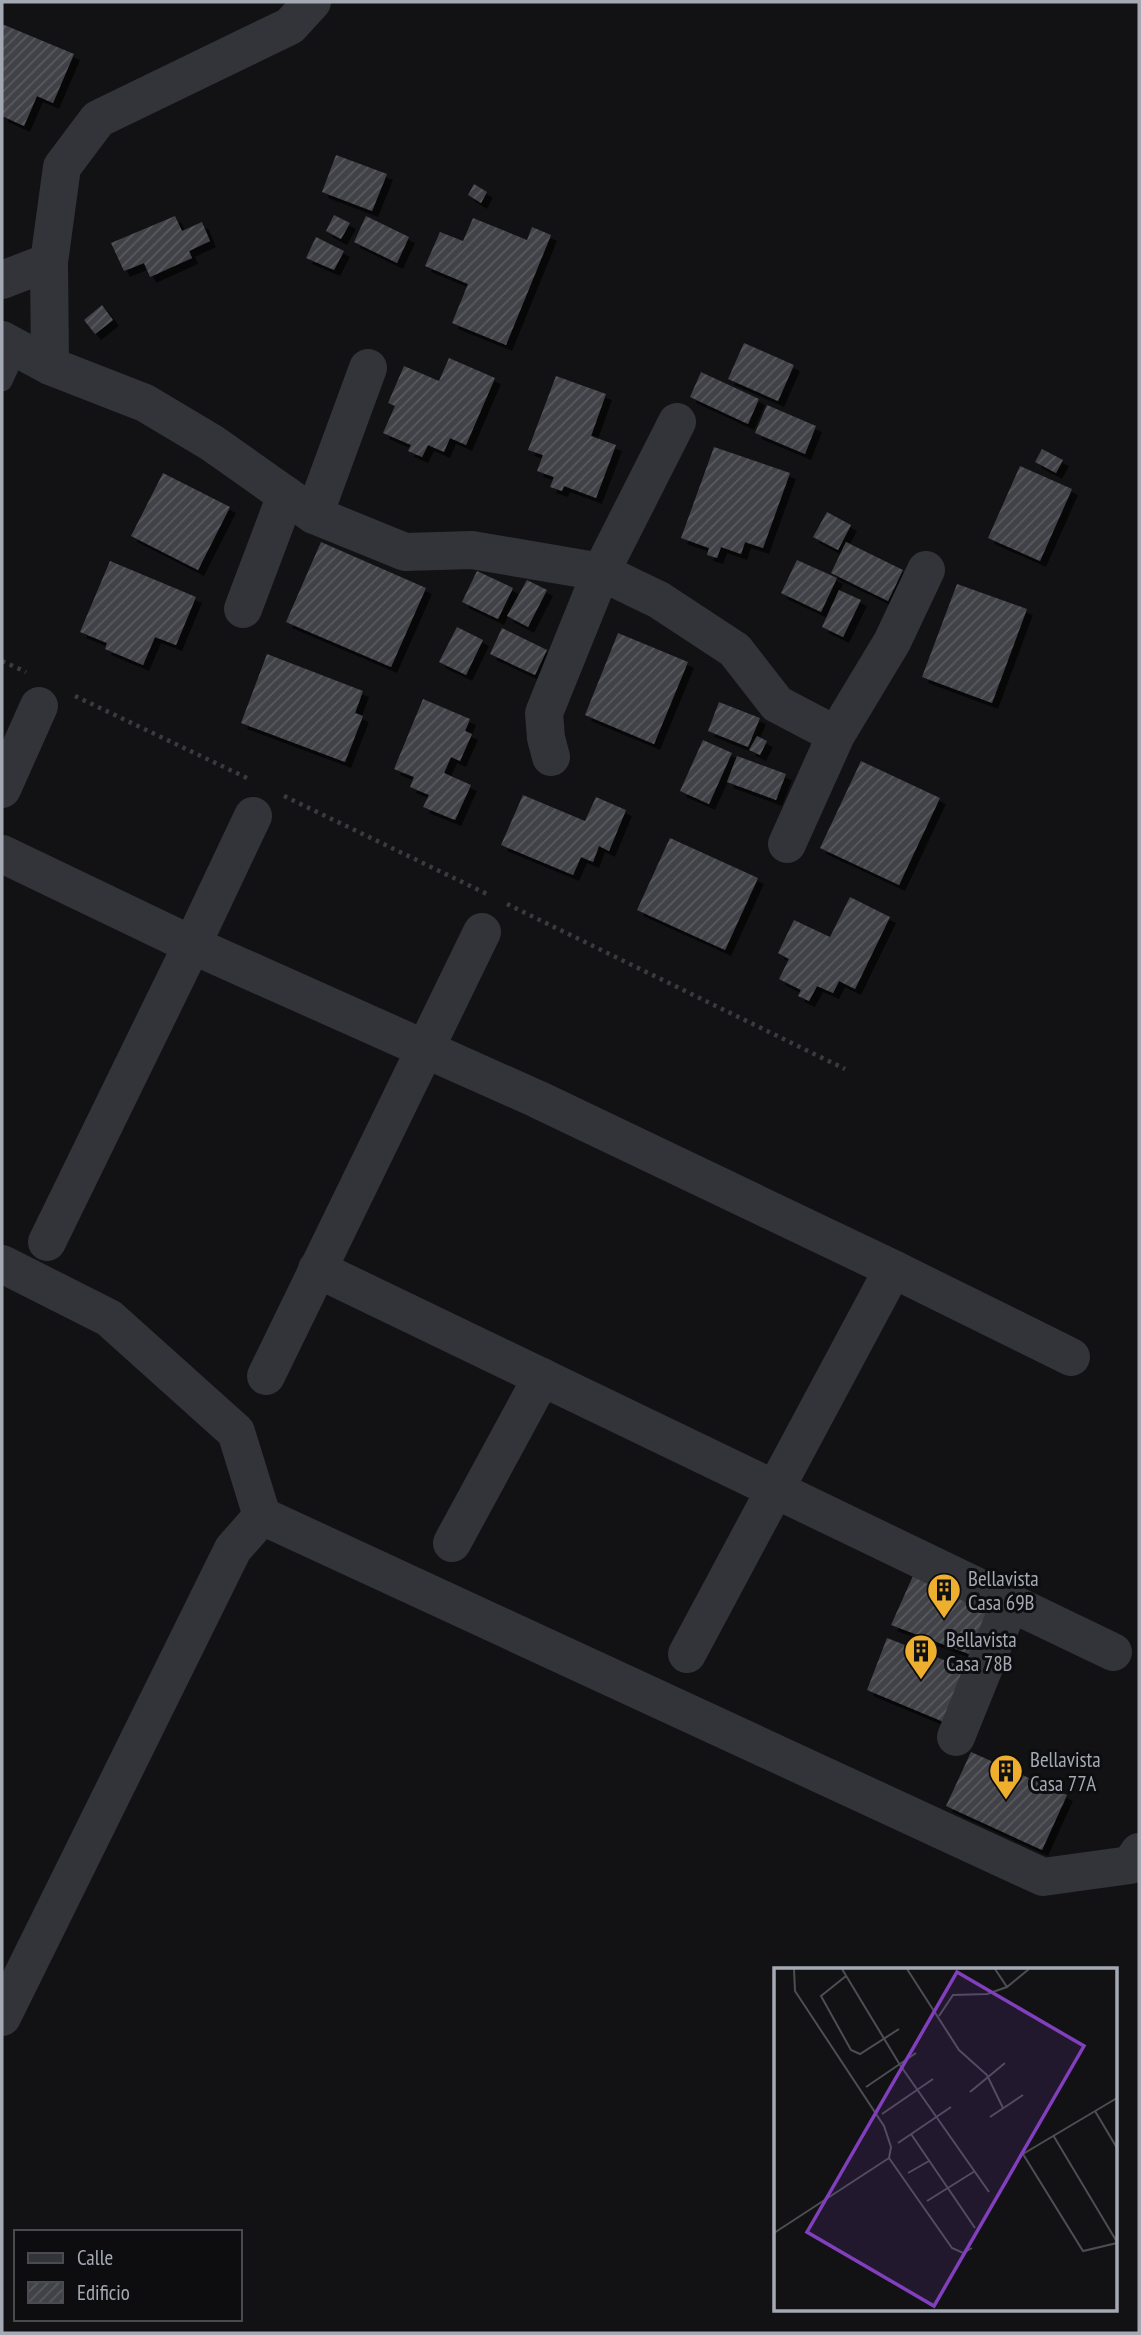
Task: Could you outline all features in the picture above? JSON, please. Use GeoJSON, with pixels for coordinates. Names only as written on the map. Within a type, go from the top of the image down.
{"type":"FeatureCollection","features":[{"type":"Feature","properties":{"kind":"street"},"geometry":{"type":"LineString","coordinates":[[312,2],[290,26],[99,118],[62,167],[49,262],[18,359],[145,403],[212,443],[300,505],[405,552],[472,550],[601,572],[659,600],[735,650],[778,704],[836,735]]}},
{"type":"Feature","properties":{"kind":"street"},"geometry":{"type":"LineString","coordinates":[[2,280],[49,262]]}},
{"type":"Feature","properties":{"kind":"street"},"geometry":{"type":"LineString","coordinates":[[243,609],[300,505],[368,368]]}},
{"type":"Feature","properties":{"kind":"street"},"geometry":{"type":"LineString","coordinates":[[551,757],[544,713],[601,572],[677,422]]}},
{"type":"Feature","properties":{"kind":"street"},"geometry":{"type":"LineString","coordinates":[[787,844],[836,735],[892,642],[926,570]]}},
{"type":"Feature","properties":{"kind":"street"},"geometry":{"type":"LineString","coordinates":[[2,789],[49,692]]}},
{"type":"Feature","properties":{"kind":"street"},"geometry":{"type":"LineString","coordinates":[[47,1242],[262,797]]}},
{"type":"Feature","properties":{"kind":"street"},"geometry":{"type":"LineString","coordinates":[[2,854],[192,946],[537,1099],[1071,1357]]}},
{"type":"Feature","properties":{"kind":"street"},"geometry":{"type":"LineString","coordinates":[[266,1376],[482,932]]}},
{"type":"Feature","properties":{"kind":"street"},"geometry":{"type":"LineString","coordinates":[[2,1264],[109,1318],[236,1432],[262,1516],[1043,1877],[1130,1865],[1139,1852]]}},
{"type":"Feature","properties":{"kind":"street"},"geometry":{"type":"LineString","coordinates":[[317,1269],[1113,1652]]}},
{"type":"Feature","properties":{"kind":"street"},"geometry":{"type":"LineString","coordinates":[[687,1654],[893,1269]]}},
{"type":"Feature","properties":{"kind":"street"},"geometry":{"type":"LineString","coordinates":[[452,1543],[542,1377]]}},
{"type":"Feature","properties":{"kind":"street"},"geometry":{"type":"LineString","coordinates":[[2,2017],[233,1549],[262,1516]]}},
{"type":"Feature","properties":{"kind":"street"},"geometry":{"type":"LineString","coordinates":[[956,1737],[1010,1603]]}},
{"type":"Feature","properties":{"kind":"path"},"geometry":{"type":"LineString","coordinates":[[2,661],[49,692],[262,797],[492,896]]}},
{"type":"Feature","properties":{"kind":"path"},"geometry":{"type":"LineString","coordinates":[[505,902],[845,1069]]}},
{"type":"Feature","properties":{"kind":"building"},"geometry":{"type":"Polygon","coordinates":[[[2,24],[74,54],[53,103],[37,96],[24,126],[2,116],[2,24]]]}},
{"type":"Feature","properties":{"kind":"building"},"geometry":{"type":"Polygon","coordinates":[[[336,155],[387,174],[372,211],[322,192],[336,155]]]}},
{"type":"Feature","properties":{"kind":"building"},"geometry":{"type":"Polygon","coordinates":[[[474,184],[487,192],[481,203],[468,195],[474,184]]]}},
{"type":"Feature","properties":{"kind":"building"},"geometry":{"type":"Polygon","coordinates":[[[334,215],[350,223],[341,239],[326,231],[334,215]]]}},
{"type":"Feature","properties":{"kind":"building"},"geometry":{"type":"Polygon","coordinates":[[[175,216],[182,231],[202,222],[210,241],[189,251],[192,258],[150,277],[144,263],[124,271],[111,243],[175,216]]]}},
{"type":"Feature","properties":{"kind":"building"},"geometry":{"type":"Polygon","coordinates":[[[366,216],[409,237],[397,263],[354,242],[366,216]]]}},
{"type":"Feature","properties":{"kind":"building"},"geometry":{"type":"Polygon","coordinates":[[[473,218],[527,240],[532,227],[551,235],[506,345],[452,323],[468,284],[425,266],[440,232],[463,241],[473,218]]]}},
{"type":"Feature","properties":{"kind":"building"},"geometry":{"type":"Polygon","coordinates":[[[316,237],[344,251],[334,270],[306,258],[316,237]]]}},
{"type":"Feature","properties":{"kind":"building"},"geometry":{"type":"Polygon","coordinates":[[[102,305],[113,320],[95,334],[84,320],[102,305]]]}},
{"type":"Feature","properties":{"kind":"building"},"geometry":{"type":"Polygon","coordinates":[[[744,343],[794,365],[778,401],[728,379],[744,343]]]}},
{"type":"Feature","properties":{"kind":"building"},"geometry":{"type":"Polygon","coordinates":[[[449,358],[495,378],[466,445],[450,438],[444,452],[428,445],[422,457],[408,451],[411,445],[383,433],[395,406],[388,403],[404,366],[439,381],[449,358]]]}},
{"type":"Feature","properties":{"kind":"building"},"geometry":{"type":"Polygon","coordinates":[[[701,372],[759,399],[748,424],[690,397],[701,372]]]}},
{"type":"Feature","properties":{"kind":"building"},"geometry":{"type":"Polygon","coordinates":[[[556,376],[606,394],[591,436],[616,445],[596,498],[564,486],[562,491],[550,487],[554,477],[537,471],[543,455],[528,450],[556,376]]]}},
{"type":"Feature","properties":{"kind":"building"},"geometry":{"type":"Polygon","coordinates":[[[767,405],[816,426],[805,454],[755,433],[767,405]]]}},
{"type":"Feature","properties":{"kind":"building"},"geometry":{"type":"Polygon","coordinates":[[[714,447],[790,473],[763,548],[745,542],[741,554],[721,547],[717,558],[707,555],[709,548],[681,538],[714,447]]]}},
{"type":"Feature","properties":{"kind":"building"},"geometry":{"type":"Polygon","coordinates":[[[1042,449],[1063,460],[1056,473],[1035,462],[1042,449]]]}},
{"type":"Feature","properties":{"kind":"building"},"geometry":{"type":"Polygon","coordinates":[[[1020,466],[1072,489],[1040,561],[988,538],[1020,466]]]}},
{"type":"Feature","properties":{"kind":"building"},"geometry":{"type":"Polygon","coordinates":[[[163,473],[230,507],[198,570],[131,536],[163,473]]]}},
{"type":"Feature","properties":{"kind":"building"},"geometry":{"type":"Polygon","coordinates":[[[827,512],[851,525],[838,550],[813,537],[827,512]]]}},
{"type":"Feature","properties":{"kind":"building"},"geometry":{"type":"Polygon","coordinates":[[[321,542],[426,588],[391,667],[286,622],[321,542]]]}},
{"type":"Feature","properties":{"kind":"building"},"geometry":{"type":"Polygon","coordinates":[[[846,542],[903,570],[888,601],[831,573],[846,542]]]}},
{"type":"Feature","properties":{"kind":"building"},"geometry":{"type":"Polygon","coordinates":[[[797,560],[837,578],[821,612],[781,593],[797,560]]]}},
{"type":"Feature","properties":{"kind":"building"},"geometry":{"type":"Polygon","coordinates":[[[110,561],[196,597],[176,645],[155,637],[143,665],[105,649],[107,643],[80,632],[110,561]]]}},
{"type":"Feature","properties":{"kind":"building"},"geometry":{"type":"Polygon","coordinates":[[[477,571],[513,588],[498,619],[462,602],[477,571]]]}},
{"type":"Feature","properties":{"kind":"building"},"geometry":{"type":"Polygon","coordinates":[[[527,580],[547,590],[528,627],[507,616],[527,580]]]}},
{"type":"Feature","properties":{"kind":"building"},"geometry":{"type":"Polygon","coordinates":[[[957,584],[1027,609],[992,703],[922,677],[957,584]]]}},
{"type":"Feature","properties":{"kind":"building"},"geometry":{"type":"Polygon","coordinates":[[[839,590],[861,600],[843,637],[822,627],[839,590]]]}},
{"type":"Feature","properties":{"kind":"building"},"geometry":{"type":"Polygon","coordinates":[[[457,627],[483,640],[466,675],[439,662],[457,627]]]}},
{"type":"Feature","properties":{"kind":"building"},"geometry":{"type":"Polygon","coordinates":[[[502,628],[547,650],[535,675],[490,654],[502,628]]]}},
{"type":"Feature","properties":{"kind":"building"},"geometry":{"type":"Polygon","coordinates":[[[618,633],[688,662],[654,744],[585,715],[618,633]]]}},
{"type":"Feature","properties":{"kind":"building"},"geometry":{"type":"Polygon","coordinates":[[[267,654],[363,691],[355,713],[363,716],[345,762],[241,723],[267,654]]]}},
{"type":"Feature","properties":{"kind":"building"},"geometry":{"type":"Polygon","coordinates":[[[423,699],[470,719],[465,731],[472,734],[460,761],[451,757],[444,773],[471,785],[455,820],[423,807],[429,795],[410,787],[414,777],[394,769],[423,699]]]}},
{"type":"Feature","properties":{"kind":"building"},"geometry":{"type":"Polygon","coordinates":[[[719,702],[760,718],[748,747],[708,731],[719,702]]]}},
{"type":"Feature","properties":{"kind":"building"},"geometry":{"type":"Polygon","coordinates":[[[757,736],[767,741],[760,755],[749,750],[757,736]]]}},
{"type":"Feature","properties":{"kind":"building"},"geometry":{"type":"Polygon","coordinates":[[[703,740],[732,753],[709,804],[680,791],[703,740]]]}},
{"type":"Feature","properties":{"kind":"building"},"geometry":{"type":"Polygon","coordinates":[[[737,756],[786,774],[776,800],[727,782],[737,756]]]}},
{"type":"Feature","properties":{"kind":"building"},"geometry":{"type":"Polygon","coordinates":[[[861,761],[940,798],[899,885],[820,848],[861,761]]]}},
{"type":"Feature","properties":{"kind":"building"},"geometry":{"type":"Polygon","coordinates":[[[523,795],[585,821],[596,797],[626,810],[609,851],[599,846],[593,862],[581,857],[573,875],[501,845],[523,795]]]}},
{"type":"Feature","properties":{"kind":"building"},"geometry":{"type":"Polygon","coordinates":[[[670,838],[758,878],[725,950],[637,910],[670,838]]]}},
{"type":"Feature","properties":{"kind":"building"},"geometry":{"type":"Polygon","coordinates":[[[850,897],[890,917],[855,989],[839,981],[833,993],[817,986],[809,1001],[798,996],[801,990],[779,979],[789,959],[778,953],[794,920],[830,937],[850,897]]]}},
{"type":"Feature","properties":{"kind":"building","name":"Bellavista Casa 69B"},"geometry":{"type":"Polygon","coordinates":[[[913,1576],[997,1615],[977,1657],[891,1625],[913,1576]]]}},
{"type":"Feature","properties":{"kind":"building","name":"Bellavista Casa 78B"},"geometry":{"type":"Polygon","coordinates":[[[887,1638],[975,1672],[951,1725],[867,1690],[887,1638]]]}},
{"type":"Feature","properties":{"kind":"building","name":"Bellavista Casa 77A"},"geometry":{"type":"Polygon","coordinates":[[[971,1752],[1067,1795],[1042,1850],[946,1806],[971,1752]]]}},
{"type":"Feature","properties":{"kind":"place","name":"Bellavista Casa 69B"},"geometry":{"type":"Point","coordinates":[944,1620]}},
{"type":"Feature","properties":{"kind":"place","name":"Bellavista Casa 78B"},"geometry":{"type":"Point","coordinates":[921,1681]}},
{"type":"Feature","properties":{"kind":"place","name":"Bellavista Casa 77A"},"geometry":{"type":"Point","coordinates":[1006,1801]}}]}
